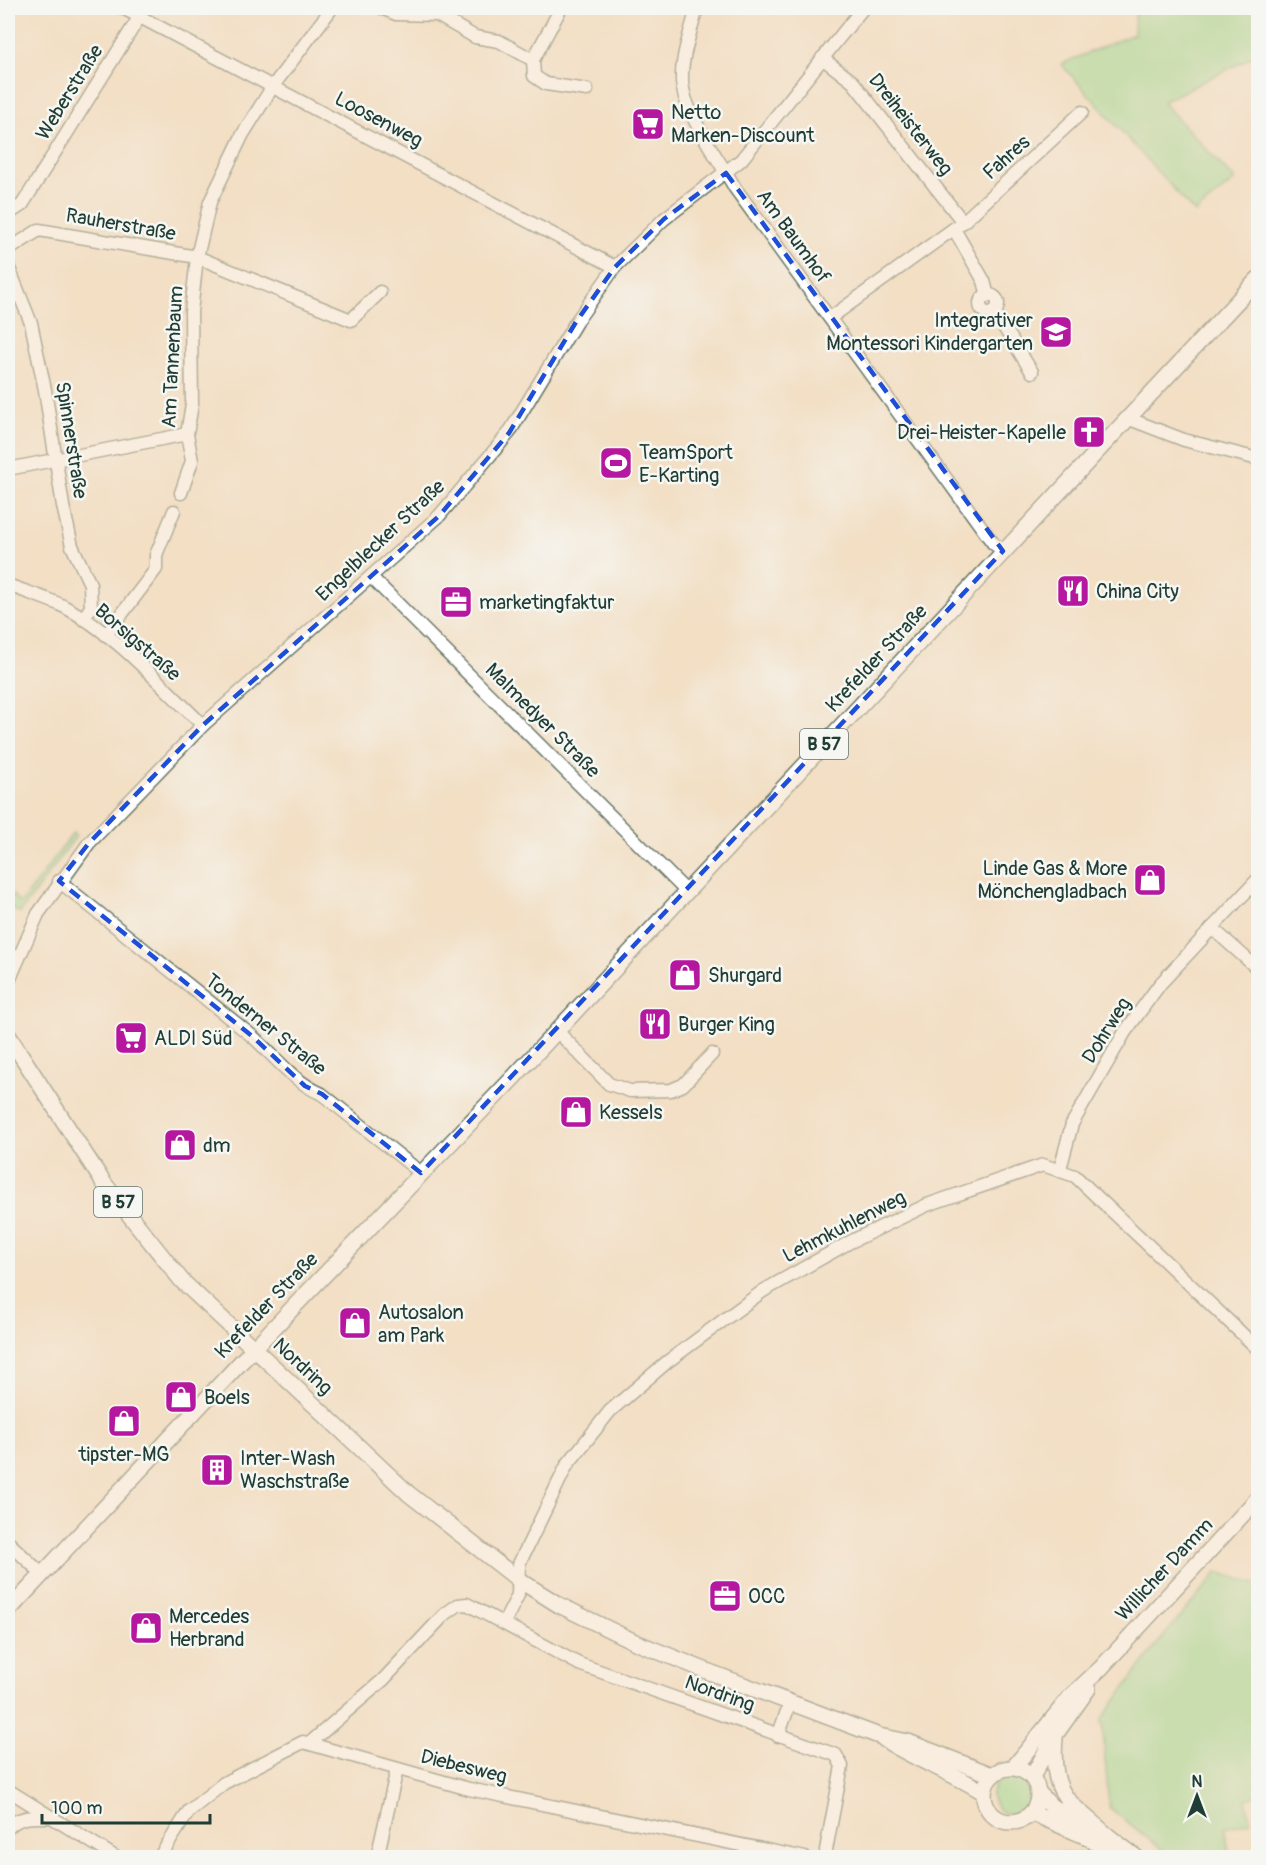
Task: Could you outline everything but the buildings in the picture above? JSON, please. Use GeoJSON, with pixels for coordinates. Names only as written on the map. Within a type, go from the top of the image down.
{"type":"FeatureCollection","features":[{"type":"Feature","properties":{"kind":"main road","name":"Krefelder Straße"},"geometry":{"type":"LineString","coordinates":[[8,1611],[254,1348],[557,1031],[1258,279]]}},
{"type":"Feature","properties":{"kind":"main road","name":"Nordring"},"geometry":{"type":"LineString","coordinates":[[8,1035],[103,1182],[182,1281],[409,1494],[519,1580],[559,1605],[635,1642],[790,1703],[879,1736],[908,1742],[992,1775]]}},
{"type":"Feature","properties":{"kind":"main road","name":"Willicher Damm"},"geometry":{"type":"LineString","coordinates":[[1014,1767],[1071,1696],[1101,1668],[1258,1498]]}},
{"type":"Feature","properties":{"kind":"main road","name":"Willicher Damm"},"geometry":{"type":"LineString","coordinates":[[1032,1777],[1055,1735],[1101,1668]]}},
{"type":"Feature","properties":{"kind":"main road"},"geometry":{"type":"LineString","coordinates":[[1055,1735],[1054,1772],[1060,1790],[1070,1804],[1137,1857]]}},
{"type":"Feature","properties":{"kind":"main road","name":"Nordring"},"geometry":{"type":"LineString","coordinates":[[879,1736],[905,1754],[983,1792]]}},
{"type":"Feature","properties":{"kind":"main road"},"geometry":{"type":"LineString","coordinates":[[1039,1793],[1032,1813],[1018,1822],[1000,1820],[987,1809],[983,1792],[992,1775],[998,1770],[1014,1767],[1032,1777],[1039,1793],[1052,1807],[1108,1836]]}},
{"type":"Feature","properties":{"kind":"main road"},"geometry":{"type":"LineString","coordinates":[[1032,1813],[1089,1838],[1116,1857]]}},
{"type":"Feature","properties":{"kind":"street","name":"Loosenweg"},"geometry":{"type":"LineString","coordinates":[[123,8],[615,267]]}},
{"type":"Feature","properties":{"kind":"street","name":"Am Tannenbaum"},"geometry":{"type":"LineString","coordinates":[[181,493],[192,461],[187,434],[192,404],[190,312],[197,257],[210,202],[243,134],[273,86],[332,8]]}},
{"type":"Feature","properties":{"kind":"street"},"geometry":{"type":"LineString","coordinates":[[382,8],[396,14],[437,15],[475,37],[499,41],[533,60]]}},
{"type":"Feature","properties":{"kind":"street"},"geometry":{"type":"LineString","coordinates":[[561,8],[533,60],[534,76],[546,84],[587,90]]}},
{"type":"Feature","properties":{"kind":"street"},"geometry":{"type":"LineString","coordinates":[[697,8],[684,64],[683,90],[726,173]]}},
{"type":"Feature","properties":{"kind":"street","name":"Engelblecker Straße"},"geometry":{"type":"LineString","coordinates":[[8,982],[34,921],[59,882],[90,843],[203,725],[439,516],[509,433],[576,322],[615,267],[664,219],[741,160],[863,8]]}},
{"type":"Feature","properties":{"kind":"street","name":"Weberstraße"},"geometry":{"type":"LineString","coordinates":[[8,214],[22,205],[140,16]]}},
{"type":"Feature","properties":{"kind":"street","name":"Dreiheisterweg"},"geometry":{"type":"LineString","coordinates":[[822,58],[854,82],[958,225]]}},
{"type":"Feature","properties":{"kind":"street","name":"Fahres"},"geometry":{"type":"LineString","coordinates":[[830,318],[958,225],[1082,112]]}},
{"type":"Feature","properties":{"kind":"street","name":"Am Baumhof"},"geometry":{"type":"LineString","coordinates":[[726,173],[993,543],[1003,551]]}},
{"type":"Feature","properties":{"kind":"street"},"geometry":{"type":"LineString","coordinates":[[958,225],[984,281],[987,296],[997,301],[994,311],[1032,372]]}},
{"type":"Feature","properties":{"kind":"street","name":"Rauherstraße"},"geometry":{"type":"LineString","coordinates":[[8,250],[39,230],[197,257]]}},
{"type":"Feature","properties":{"kind":"street"},"geometry":{"type":"LineString","coordinates":[[197,257],[351,320],[380,292]]}},
{"type":"Feature","properties":{"kind":"street","name":"Spinnerstraße"},"geometry":{"type":"LineString","coordinates":[[8,266],[32,323],[63,506],[72,546],[90,584],[91,607],[83,619]]}},
{"type":"Feature","properties":{"kind":"street"},"geometry":{"type":"LineString","coordinates":[[1127,418],[1184,440],[1258,459]]}},
{"type":"Feature","properties":{"kind":"street"},"geometry":{"type":"LineString","coordinates":[[8,469],[187,434]]}},
{"type":"Feature","properties":{"kind":"street"},"geometry":{"type":"LineString","coordinates":[[106,635],[156,569],[158,548],[174,511]]}},
{"type":"Feature","properties":{"kind":"street","name":"Malmedyer Straße"},"geometry":{"type":"LineString","coordinates":[[371,577],[686,891]]}},
{"type":"Feature","properties":{"kind":"street","name":"Borsigstraße"},"geometry":{"type":"LineString","coordinates":[[8,585],[63,606],[106,635],[203,725]]}},
{"type":"Feature","properties":{"kind":"street","name":"Dohrweg"},"geometry":{"type":"LineString","coordinates":[[1060,1169],[1072,1124],[1125,1032],[1160,984],[1258,879]]}},
{"type":"Feature","properties":{"kind":"street","name":"Tonderner Straße"},"geometry":{"type":"LineString","coordinates":[[59,882],[252,1036],[274,1060],[305,1086],[322,1094],[421,1173]]}},
{"type":"Feature","properties":{"kind":"street"},"geometry":{"type":"LineString","coordinates":[[1212,928],[1258,969]]}},
{"type":"Feature","properties":{"kind":"street"},"geometry":{"type":"LineString","coordinates":[[557,1031],[609,1084],[630,1091],[671,1090],[683,1085],[712,1054]]}},
{"type":"Feature","properties":{"kind":"street","name":"Lehmkuhlenweg"},"geometry":{"type":"LineString","coordinates":[[519,1580],[519,1564],[567,1465],[610,1411],[677,1354],[763,1291],[850,1242],[927,1205],[980,1185],[1043,1165],[1060,1169]]}},
{"type":"Feature","properties":{"kind":"street"},"geometry":{"type":"LineString","coordinates":[[1060,1169],[1075,1176],[1258,1349]]}},
{"type":"Feature","properties":{"kind":"street"},"geometry":{"type":"LineString","coordinates":[[8,1542],[42,1574]]}},
{"type":"Feature","properties":{"kind":"street"},"geometry":{"type":"LineString","coordinates":[[504,1623],[518,1595],[519,1580]]}},
{"type":"Feature","properties":{"kind":"street","name":"Nordring"},"geometry":{"type":"LineString","coordinates":[[311,1742],[383,1680],[451,1609],[467,1604],[579,1664],[836,1755],[842,1766],[825,1850]]}},
{"type":"Feature","properties":{"kind":"street"},"geometry":{"type":"LineString","coordinates":[[778,1736],[790,1703]]}},
{"type":"Feature","properties":{"kind":"street"},"geometry":{"type":"LineString","coordinates":[[159,1857],[189,1811],[224,1783],[294,1744],[311,1742]]}},
{"type":"Feature","properties":{"kind":"street","name":"Diebesweg"},"geometry":{"type":"LineString","coordinates":[[311,1742],[469,1789],[805,1857]]}},
{"type":"Feature","properties":{"kind":"street"},"geometry":{"type":"LineString","coordinates":[[377,1857],[397,1769]]}},
{"type":"Feature","properties":{"kind":"street"},"geometry":{"type":"LineString","coordinates":[[8,1790],[117,1857]]}},
{"type":"Feature","properties":{"kind":"street"},"geometry":{"type":"LineString","coordinates":[[8,1828],[13,1822],[27,1817],[52,1817]]}},
{"type":"Feature","properties":{"kind":"highlighted area"},"geometry":{"type":"Polygon","coordinates":[[[726,173],[1003,551],[421,1173],[322,1094],[305,1086],[252,1036],[59,881],[89,843],[203,725],[439,516],[509,433],[576,322],[615,267],[664,219],[726,173]]]}},
{"type":"Feature","properties":{"kind":"green space"},"geometry":{"type":"Polygon","coordinates":[[[1135,8],[1258,8],[1258,54],[1162,102],[1235,180],[1195,213],[1061,64],[1134,34],[1135,8]]]}},
{"type":"Feature","properties":{"kind":"green space"},"geometry":{"type":"Polygon","coordinates":[[[73,833],[76,836],[20,913],[8,906],[8,901],[13,895],[19,903],[23,901],[73,833]]]}},
{"type":"Feature","properties":{"kind":"green space"},"geometry":{"type":"Polygon","coordinates":[[[1218,1572],[1258,1585],[1258,1796],[1246,1799],[1250,1822],[1225,1828],[1230,1857],[1171,1857],[1109,1807],[1102,1719],[1158,1643],[1218,1572]]]}},
{"type":"Feature","properties":{"kind":"green space"},"geometry":{"type":"Polygon","coordinates":[[[1011,1776],[1018,1777],[1024,1782],[1029,1788],[1029,1802],[1024,1808],[1018,1813],[1011,1814],[1004,1813],[998,1808],[993,1802],[992,1795],[993,1788],[998,1782],[1004,1777],[1011,1776]]]}},
{"type":"Feature","properties":{"kind":"green space"},"geometry":{"type":"Polygon","coordinates":[[[1001,1854],[1082,1854],[1086,1857],[998,1857],[1001,1854]]]}},
{"type":"Feature","properties":{"kind":"place","name":"Netto Marken-Discount"},"geometry":{"type":"Point","coordinates":[648,124]}},
{"type":"Feature","properties":{"kind":"place","name":"Integrativer Montessori Kindergarten"},"geometry":{"type":"Point","coordinates":[1056,332]}},
{"type":"Feature","properties":{"kind":"place","name":"Drei-Heister-Kapelle"},"geometry":{"type":"Point","coordinates":[1089,432]}},
{"type":"Feature","properties":{"kind":"place","name":"TeamSport E-Karting"},"geometry":{"type":"Point","coordinates":[616,463]}},
{"type":"Feature","properties":{"kind":"place","name":"China City"},"geometry":{"type":"Point","coordinates":[1073,591]}},
{"type":"Feature","properties":{"kind":"place","name":"marketingfaktur"},"geometry":{"type":"Point","coordinates":[456,602]}},
{"type":"Feature","properties":{"kind":"place","name":"Linde Gas & More Mönchengladbach"},"geometry":{"type":"Point","coordinates":[1150,880]}},
{"type":"Feature","properties":{"kind":"place","name":"Shurgard"},"geometry":{"type":"Point","coordinates":[685,975]}},
{"type":"Feature","properties":{"kind":"place","name":"Burger King"},"geometry":{"type":"Point","coordinates":[655,1024]}},
{"type":"Feature","properties":{"kind":"place","name":"ALDI Süd"},"geometry":{"type":"Point","coordinates":[131,1038]}},
{"type":"Feature","properties":{"kind":"place","name":"Kessels"},"geometry":{"type":"Point","coordinates":[576,1112]}},
{"type":"Feature","properties":{"kind":"place","name":"dm"},"geometry":{"type":"Point","coordinates":[180,1145]}},
{"type":"Feature","properties":{"kind":"place","name":"Autosalon am Park"},"geometry":{"type":"Point","coordinates":[355,1323]}},
{"type":"Feature","properties":{"kind":"place","name":"Boels"},"geometry":{"type":"Point","coordinates":[181,1397]}},
{"type":"Feature","properties":{"kind":"place","name":"tipster-MG"},"geometry":{"type":"Point","coordinates":[124,1421]}},
{"type":"Feature","properties":{"kind":"place","name":"Inter-Wash Waschstraße"},"geometry":{"type":"Point","coordinates":[217,1470]}},
{"type":"Feature","properties":{"kind":"place","name":"OCC"},"geometry":{"type":"Point","coordinates":[725,1596]}},
{"type":"Feature","properties":{"kind":"place","name":"Mercedes Herbrand"},"geometry":{"type":"Point","coordinates":[146,1628]}}]}
